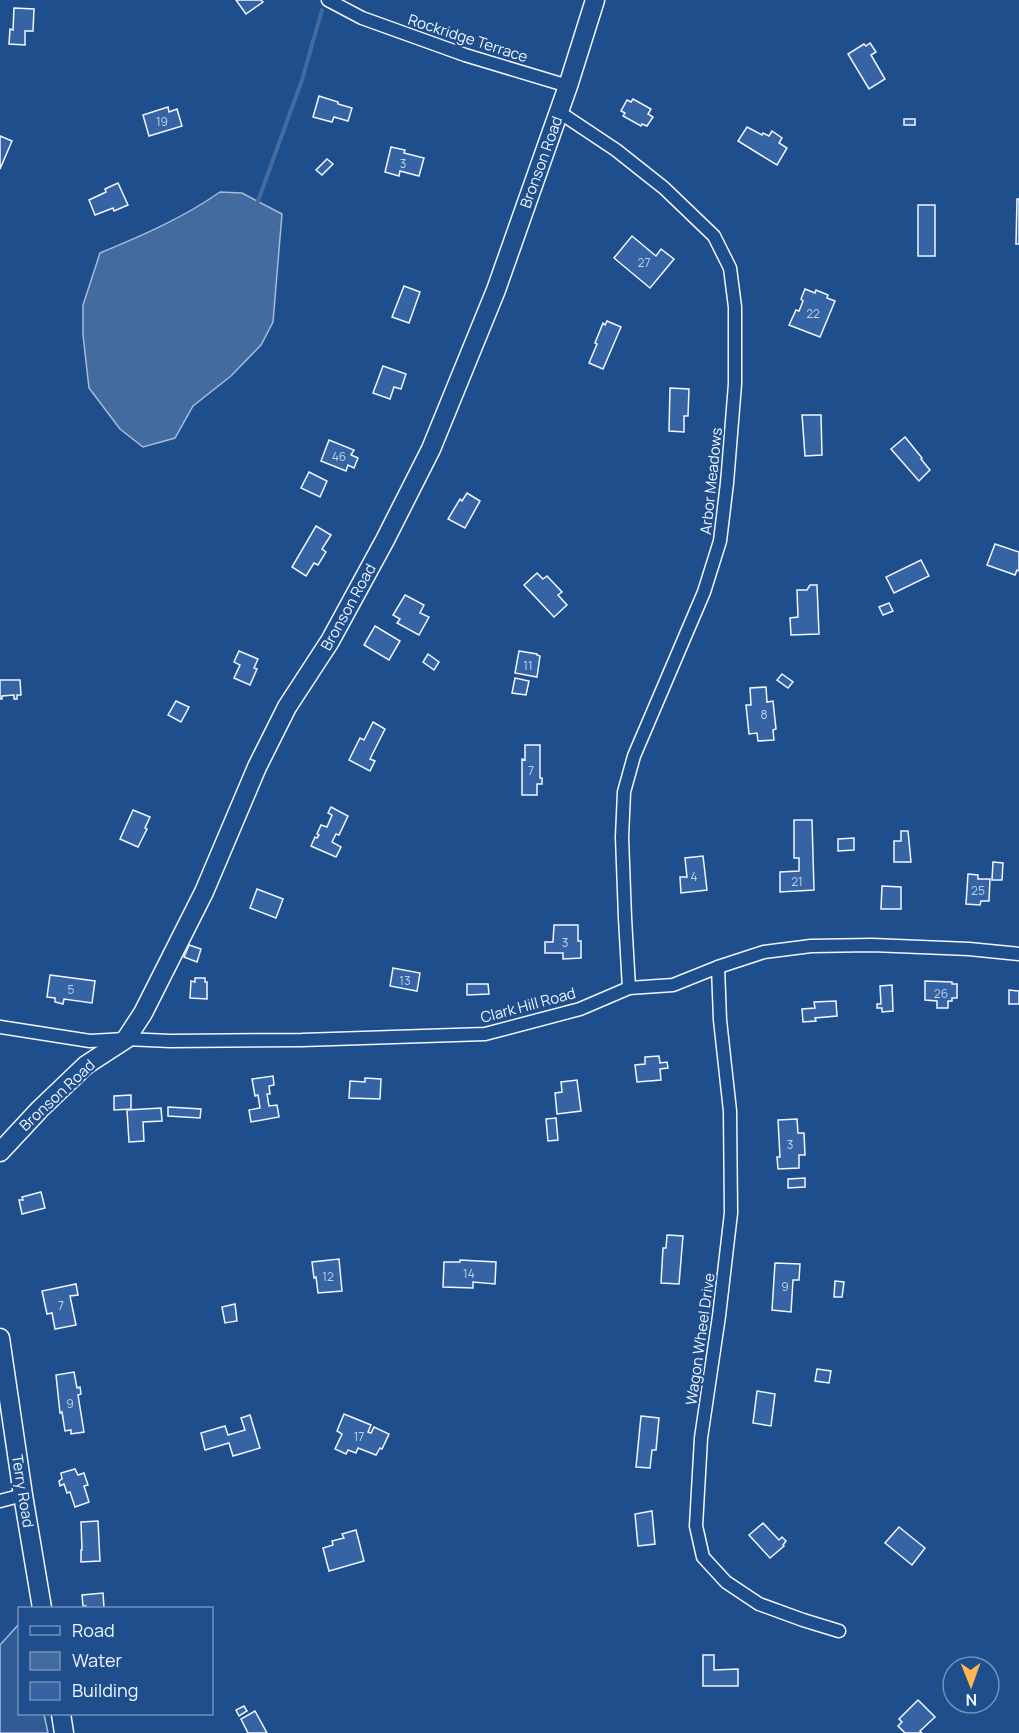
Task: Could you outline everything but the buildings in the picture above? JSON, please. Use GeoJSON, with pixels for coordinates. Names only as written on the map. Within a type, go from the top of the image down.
{"type":"FeatureCollection","features":[{"type":"Feature","properties":{"kind":"street","name":"Rockridge Terrace"},"geometry":{"type":"LineString","coordinates":[[328,0],[354,15],[465,55],[568,86]]}},
{"type":"Feature","properties":{"kind":"street","name":"Bronson Road"},"geometry":{"type":"LineString","coordinates":[[0,1152],[39,1109],[86,1065],[126,1039],[144,1013],[204,892],[256,767],[287,707],[330,641],[431,449],[496,290],[568,86],[595,0]]}},
{"type":"Feature","properties":{"kind":"street","name":"Arbor Meadows"},"geometry":{"type":"LineString","coordinates":[[559,112],[616,150],[664,188],[714,236],[730,268],[735,307],[735,384],[720,541],[704,592],[634,756],[624,792],[622,837],[629,988]]}},
{"type":"Feature","properties":{"kind":"street","name":"Clark Hill Road"},"geometry":{"type":"LineString","coordinates":[[0,1027],[90,1041],[126,1039],[291,1040],[485,1034],[580,1009],[629,988],[674,985],[764,952],[811,946],[872,945],[969,948],[1019,954]]}},
{"type":"Feature","properties":{"kind":"street","name":"Wagon Wheel Drive"},"geometry":{"type":"LineString","coordinates":[[718,967],[720,1020],[730,1111],[731,1213],[719,1316],[700,1438],[696,1526],[703,1557],[726,1582],[759,1604],[839,1631]]}},
{"type":"Feature","properties":{"kind":"street","name":"Terry Road"},"geometry":{"type":"LineString","coordinates":[[0,1338],[42,1607]]}},
{"type":"Feature","properties":{"kind":"street"},"geometry":{"type":"LineString","coordinates":[[0,1501],[23,1495]]}},
{"type":"Feature","properties":{"kind":"street"},"geometry":{"type":"LineString","coordinates":[[60,1715],[64,1733]]}},
{"type":"Feature","properties":{"kind":"shaded area"},"geometry":{"type":"Polygon","coordinates":[[[18,1625],[18,1715],[44,1715],[48,1733],[0,1733],[0,1645],[18,1625]]]}},
{"type":"Feature","properties":{"kind":"water"},"geometry":{"type":"Polygon","coordinates":[[[220,192],[242,193],[282,214],[273,322],[261,345],[231,376],[193,406],[175,438],[143,447],[120,429],[89,388],[83,335],[83,305],[100,253],[177,218],[220,192]]]}},
{"type":"Feature","properties":{"kind":"waterway"},"geometry":{"type":"LineString","coordinates":[[258,201],[302,80],[322,10]]}}]}
